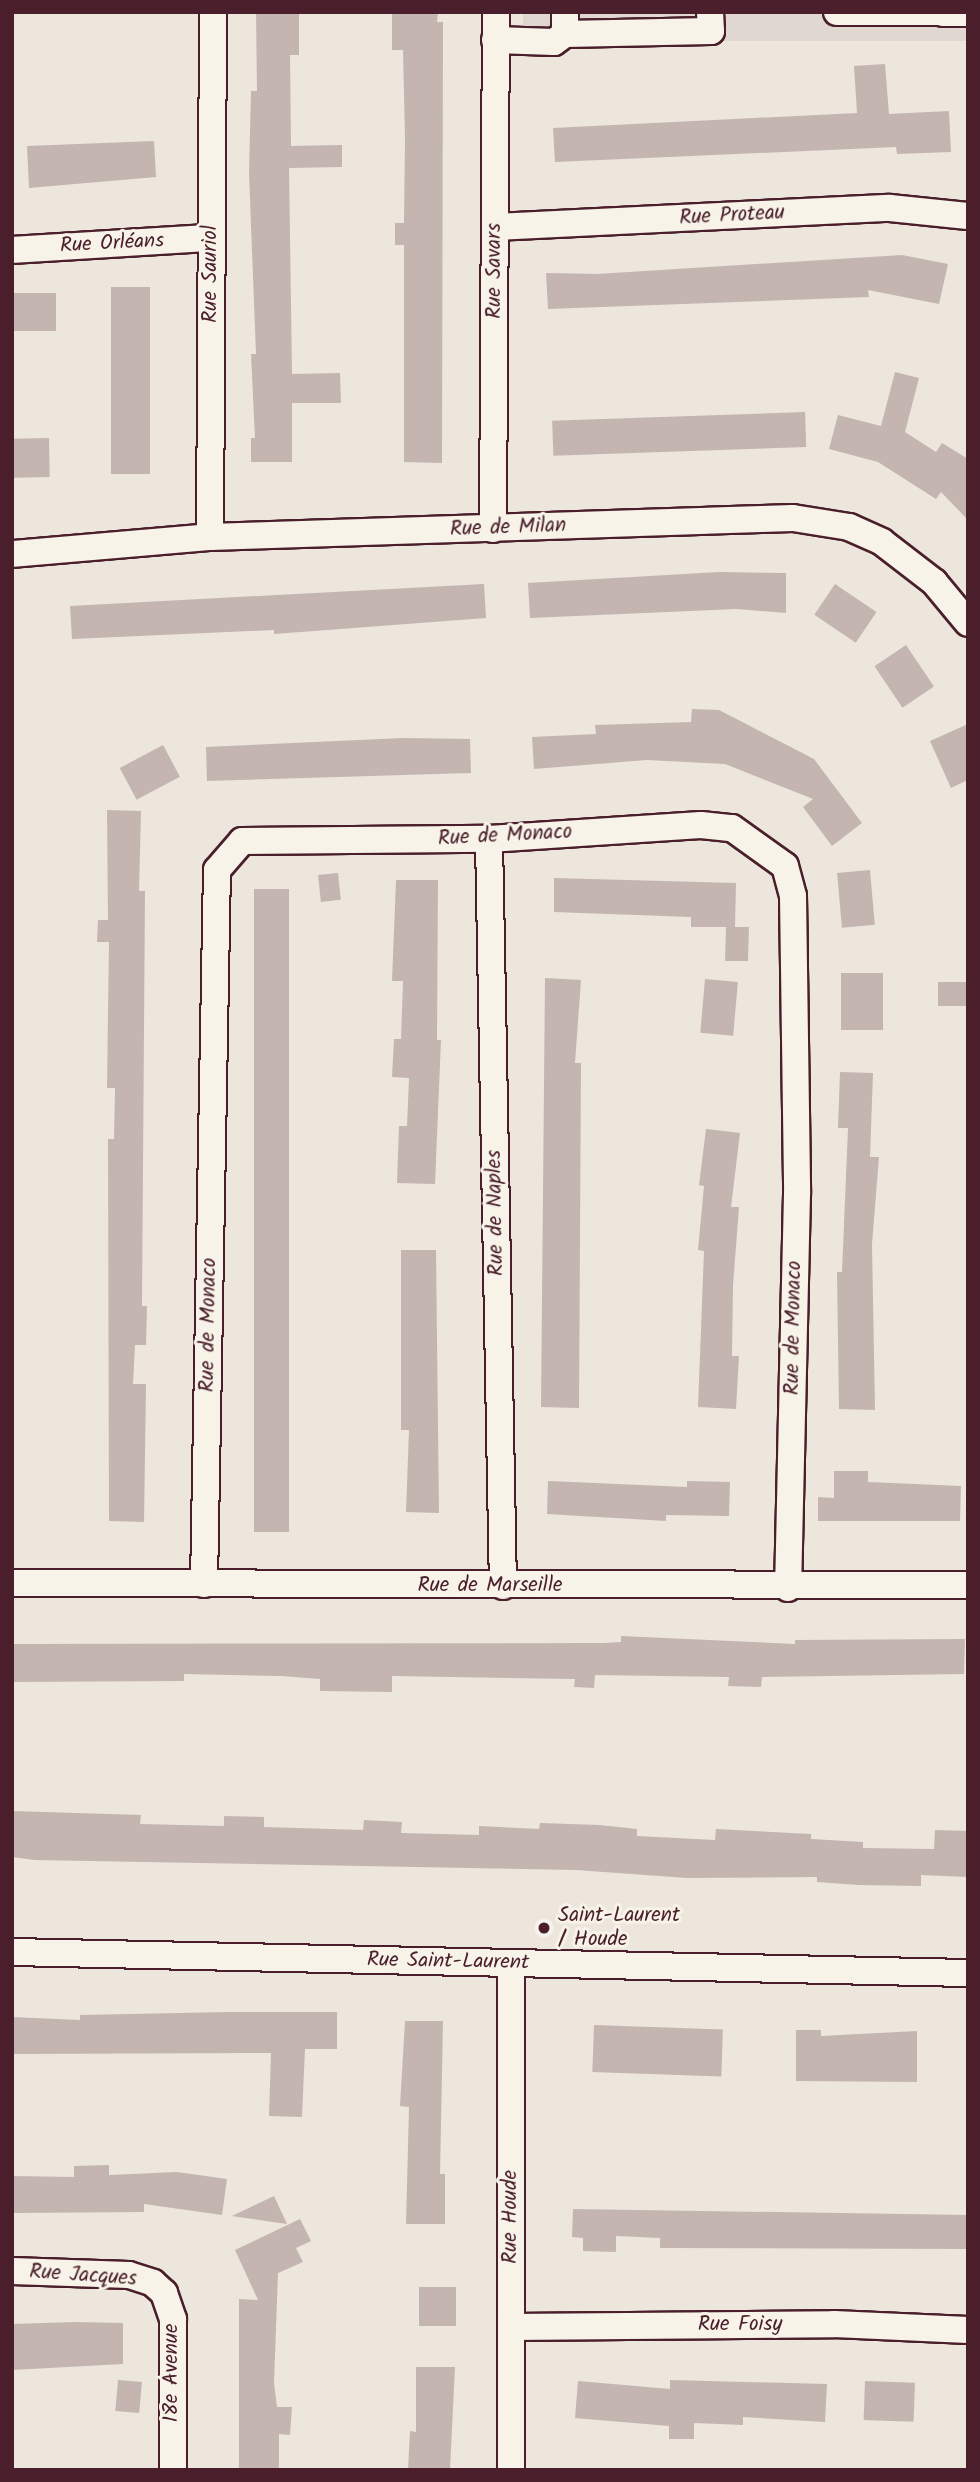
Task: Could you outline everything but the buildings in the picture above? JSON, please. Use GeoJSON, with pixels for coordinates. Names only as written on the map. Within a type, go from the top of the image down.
{"type":"FeatureCollection","features":[{"type":"Feature","properties":{"kind":"street","name":"Rue Sauriol"},"geometry":{"type":"LineString","coordinates":[[210,537],[213,12]]}},
{"type":"Feature","properties":{"kind":"street","name":"Rue Savars"},"geometry":{"type":"LineString","coordinates":[[493,529],[496,12]]}},
{"type":"Feature","properties":{"kind":"street"},"geometry":{"type":"LineString","coordinates":[[495,40],[554,42],[565,23],[711,31],[710,12]]}},
{"type":"Feature","properties":{"kind":"street"},"geometry":{"type":"LineString","coordinates":[[837,12],[968,13]]}},
{"type":"Feature","properties":{"kind":"street","name":"Rue Proteau"},"geometry":{"type":"LineString","coordinates":[[495,227],[890,208],[968,216]]}},
{"type":"Feature","properties":{"kind":"street","name":"Rue Orléans"},"geometry":{"type":"LineString","coordinates":[[12,250],[211,238]]}},
{"type":"Feature","properties":{"kind":"street","name":"Rue de Milan"},"geometry":{"type":"LineString","coordinates":[[12,554],[210,537],[763,518],[830,522],[900,554],[968,623]]}},
{"type":"Feature","properties":{"kind":"street","name":"Rue de Monaco"},"geometry":{"type":"LineString","coordinates":[[204,1584],[216,870],[242,841],[489,839],[701,825],[732,828],[785,866],[793,896],[797,1194],[788,1588]]}},
{"type":"Feature","properties":{"kind":"street","name":"Rue de Naples"},"geometry":{"type":"LineString","coordinates":[[489,839],[503,1586]]}},
{"type":"Feature","properties":{"kind":"street","name":"Rue de Marseille"},"geometry":{"type":"LineString","coordinates":[[12,1583],[788,1588],[968,1585]]}},
{"type":"Feature","properties":{"kind":"street","name":"Rue Saint-Laurent"},"geometry":{"type":"LineString","coordinates":[[12,1952],[968,1973]]}},
{"type":"Feature","properties":{"kind":"street","name":"Rue Houde"},"geometry":{"type":"LineString","coordinates":[[511,1963],[512,2470]]}},
{"type":"Feature","properties":{"kind":"street","name":"Rue Jacques"},"geometry":{"type":"LineString","coordinates":[[12,2271],[115,2273],[153,2283]]}},
{"type":"Feature","properties":{"kind":"street","name":"18e Avenue"},"geometry":{"type":"LineString","coordinates":[[153,2283],[170,2302],[173,2319],[173,2470]]}},
{"type":"Feature","properties":{"kind":"street","name":"Rue Foisy"},"geometry":{"type":"LineString","coordinates":[[511,2327],[834,2324],[968,2330]]}},
{"type":"Feature","properties":{"kind":"shaded area"},"geometry":{"type":"Polygon","coordinates":[[[523,12],[968,12],[968,41],[523,41],[523,12]]]}},
{"type":"Feature","properties":{"kind":"place","name":"Saint-Laurent / Houde"},"geometry":{"type":"Point","coordinates":[544,1928]}}]}
